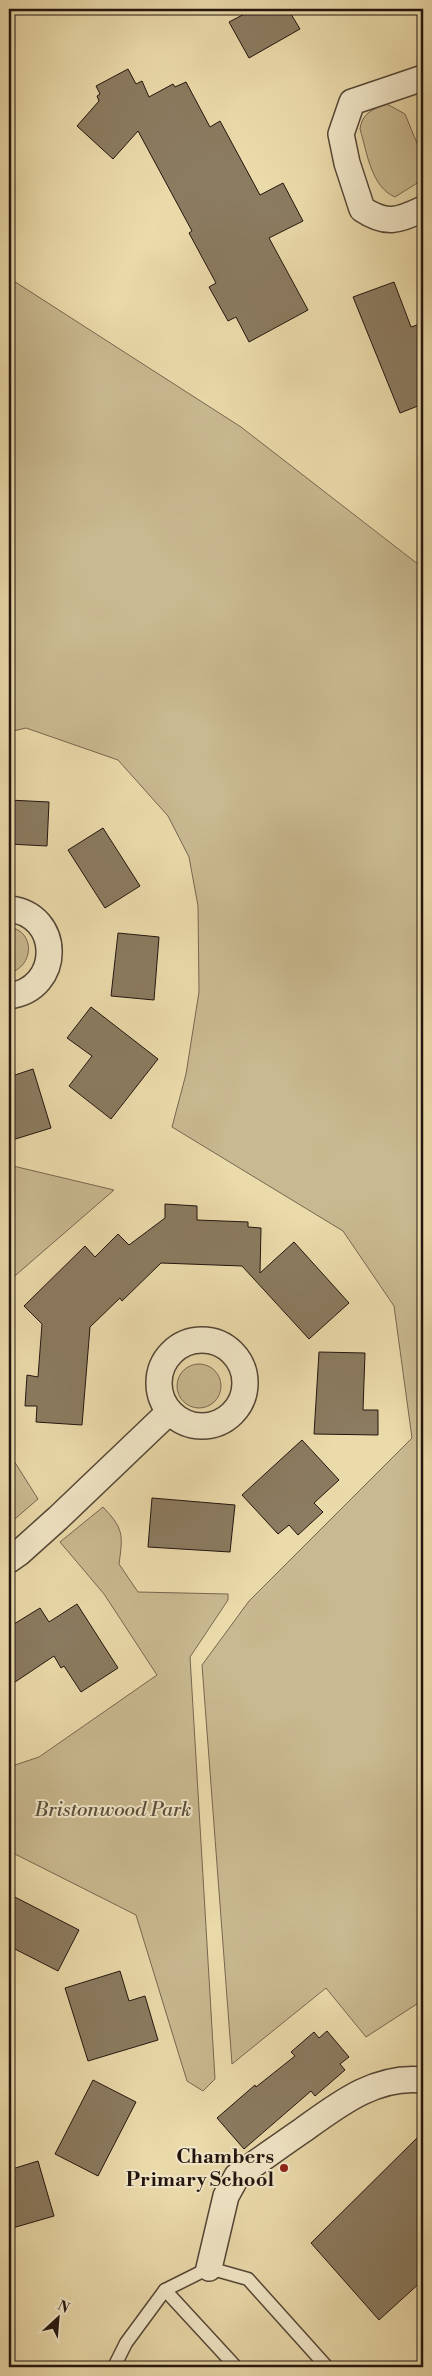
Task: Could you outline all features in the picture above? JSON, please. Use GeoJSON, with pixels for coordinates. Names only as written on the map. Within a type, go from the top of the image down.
{"type":"FeatureCollection","features":[{"type":"Feature","properties":{"kind":"street"},"geometry":{"type":"LineString","coordinates":[[421,86],[352,102],[341,134],[347,163],[362,209],[386,220],[404,219],[423,209]]}},
{"type":"Feature","properties":{"kind":"street"},"geometry":{"type":"LineString","coordinates":[[9,910],[26,913],[38,922],[46,935],[49,948],[49,962],[44,974],[35,985],[24,992],[9,996]]}},
{"type":"Feature","properties":{"kind":"street"},"geometry":{"type":"LineString","coordinates":[[9,1560],[20,1554],[169,1412]]}},
{"type":"Feature","properties":{"kind":"street"},"geometry":{"type":"LineString","coordinates":[[209,2268],[226,2196],[237,2176],[350,2097],[378,2085],[410,2079],[423,2080]]}},
{"type":"Feature","properties":{"kind":"lane"},"geometry":{"type":"LineString","coordinates":[[114,2367],[126,2343],[165,2290],[209,2268],[248,2279],[327,2367]]}},
{"type":"Feature","properties":{"kind":"lane"},"geometry":{"type":"LineString","coordinates":[[165,2290],[236,2367]]}},
{"type":"Feature","properties":{"kind":"green space"},"geometry":{"type":"Polygon","coordinates":[[[387,104],[405,114],[423,158],[422,180],[395,197],[380,185],[375,177],[360,129],[363,119],[369,112],[387,104]]]}},
{"type":"Feature","properties":{"kind":"green space"},"geometry":{"type":"Polygon","coordinates":[[[9,278],[241,427],[423,568],[423,2000],[366,2037],[326,1988],[232,2064],[202,1665],[249,1601],[412,1438],[394,1306],[343,1231],[172,1127],[186,1074],[199,992],[198,906],[189,857],[168,816],[118,760],[26,728],[9,732],[9,278]]]}},
{"type":"Feature","properties":{"kind":"green space"},"geometry":{"type":"Polygon","coordinates":[[[9,927],[18,930],[24,935],[28,949],[27,957],[23,964],[9,973],[9,927]]]}},
{"type":"Feature","properties":{"kind":"green space"},"geometry":{"type":"Polygon","coordinates":[[[9,1165],[114,1190],[9,1281],[9,1165]]]}},
{"type":"Feature","properties":{"kind":"green space"},"geometry":{"type":"Polygon","coordinates":[[[203,1364],[215,1370],[220,1377],[220,1395],[215,1402],[208,1407],[195,1408],[187,1405],[180,1398],[177,1382],[180,1374],[187,1367],[203,1364]]]}},
{"type":"Feature","properties":{"kind":"green space"},"geometry":{"type":"Polygon","coordinates":[[[9,1453],[38,1499],[9,1524],[9,1453]]]}},
{"type":"Feature","properties":{"kind":"green space","name":"Bristonwood Park"},"geometry":{"type":"Polygon","coordinates":[[[103,1507],[115,1521],[120,1533],[119,1564],[138,1592],[228,1594],[228,1600],[190,1657],[215,2079],[203,2091],[187,2081],[136,1915],[9,1851],[9,1767],[39,1757],[157,1675],[104,1594],[60,1542],[103,1507]]]}},
{"type":"Feature","properties":{"kind":"building"},"geometry":{"type":"Polygon","coordinates":[[[254,9],[288,9],[300,29],[249,58],[229,22],[254,9]]]}},
{"type":"Feature","properties":{"kind":"building"},"geometry":{"type":"Polygon","coordinates":[[[128,69],[136,84],[142,81],[149,97],[173,84],[175,87],[186,82],[210,127],[220,121],[260,195],[283,183],[303,221],[269,238],[308,310],[249,342],[236,317],[228,321],[209,287],[216,283],[189,233],[192,231],[138,131],[113,159],[77,126],[99,101],[97,96],[100,94],[96,86],[128,69]]]}},
{"type":"Feature","properties":{"kind":"building"},"geometry":{"type":"Polygon","coordinates":[[[394,282],[411,327],[423,323],[423,404],[400,413],[353,297],[394,282]]]}},
{"type":"Feature","properties":{"kind":"building"},"geometry":{"type":"Polygon","coordinates":[[[9,800],[49,802],[47,846],[9,844],[9,800]]]}},
{"type":"Feature","properties":{"kind":"building"},"geometry":{"type":"Polygon","coordinates":[[[103,828],[140,886],[105,908],[68,850],[103,828]]]}},
{"type":"Feature","properties":{"kind":"building"},"geometry":{"type":"Polygon","coordinates":[[[118,933],[159,937],[154,1000],[111,996],[118,933]]]}},
{"type":"Feature","properties":{"kind":"building"},"geometry":{"type":"Polygon","coordinates":[[[91,1007],[158,1059],[111,1119],[69,1086],[92,1056],[67,1038],[91,1007]]]}},
{"type":"Feature","properties":{"kind":"building"},"geometry":{"type":"Polygon","coordinates":[[[33,1069],[51,1128],[9,1141],[9,1077],[33,1069]]]}},
{"type":"Feature","properties":{"kind":"building"},"geometry":{"type":"Polygon","coordinates":[[[165,1204],[197,1206],[197,1220],[248,1222],[248,1227],[261,1228],[260,1273],[294,1242],[349,1303],[309,1339],[242,1266],[161,1263],[122,1301],[120,1298],[90,1327],[82,1425],[36,1422],[37,1406],[25,1406],[27,1375],[38,1377],[42,1324],[24,1306],[85,1246],[95,1257],[118,1234],[129,1245],[165,1218],[165,1204]]]}},
{"type":"Feature","properties":{"kind":"building"},"geometry":{"type":"Polygon","coordinates":[[[319,1352],[365,1353],[363,1410],[378,1410],[378,1435],[314,1434],[319,1352]]]}},
{"type":"Feature","properties":{"kind":"building"},"geometry":{"type":"Polygon","coordinates":[[[302,1440],[339,1480],[314,1503],[323,1512],[298,1535],[289,1525],[278,1534],[242,1495],[302,1440]]]}},
{"type":"Feature","properties":{"kind":"building"},"geometry":{"type":"Polygon","coordinates":[[[152,1498],[235,1505],[230,1552],[148,1547],[152,1498]]]}},
{"type":"Feature","properties":{"kind":"building"},"geometry":{"type":"Polygon","coordinates":[[[77,1604],[118,1668],[81,1692],[64,1666],[61,1668],[54,1656],[9,1686],[9,1627],[40,1608],[49,1622],[77,1604]]]}},
{"type":"Feature","properties":{"kind":"building"},"geometry":{"type":"Polygon","coordinates":[[[9,1894],[79,1930],[58,1971],[9,1946],[9,1894]]]}},
{"type":"Feature","properties":{"kind":"building"},"geometry":{"type":"Polygon","coordinates":[[[120,1971],[129,2001],[145,1996],[158,2040],[88,2061],[65,1988],[120,1971]]]}},
{"type":"Feature","properties":{"kind":"building"},"geometry":{"type":"Polygon","coordinates":[[[327,2031],[349,2057],[340,2064],[345,2070],[315,2096],[311,2091],[244,2149],[217,2118],[255,2085],[256,2087],[295,2056],[291,2052],[314,2032],[319,2038],[327,2031]]]}},
{"type":"Feature","properties":{"kind":"building"},"geometry":{"type":"Polygon","coordinates":[[[93,2080],[136,2102],[98,2176],[55,2154],[93,2080]]]}},
{"type":"Feature","properties":{"kind":"building"},"geometry":{"type":"Polygon","coordinates":[[[423,2132],[423,2280],[379,2320],[311,2243],[423,2132]]]}},
{"type":"Feature","properties":{"kind":"building"},"geometry":{"type":"Polygon","coordinates":[[[38,2161],[54,2216],[9,2229],[9,2170],[38,2161]]]}},
{"type":"Feature","properties":{"kind":"place","name":"Chambers Primary School"},"geometry":{"type":"Point","coordinates":[284,2168]}}]}
